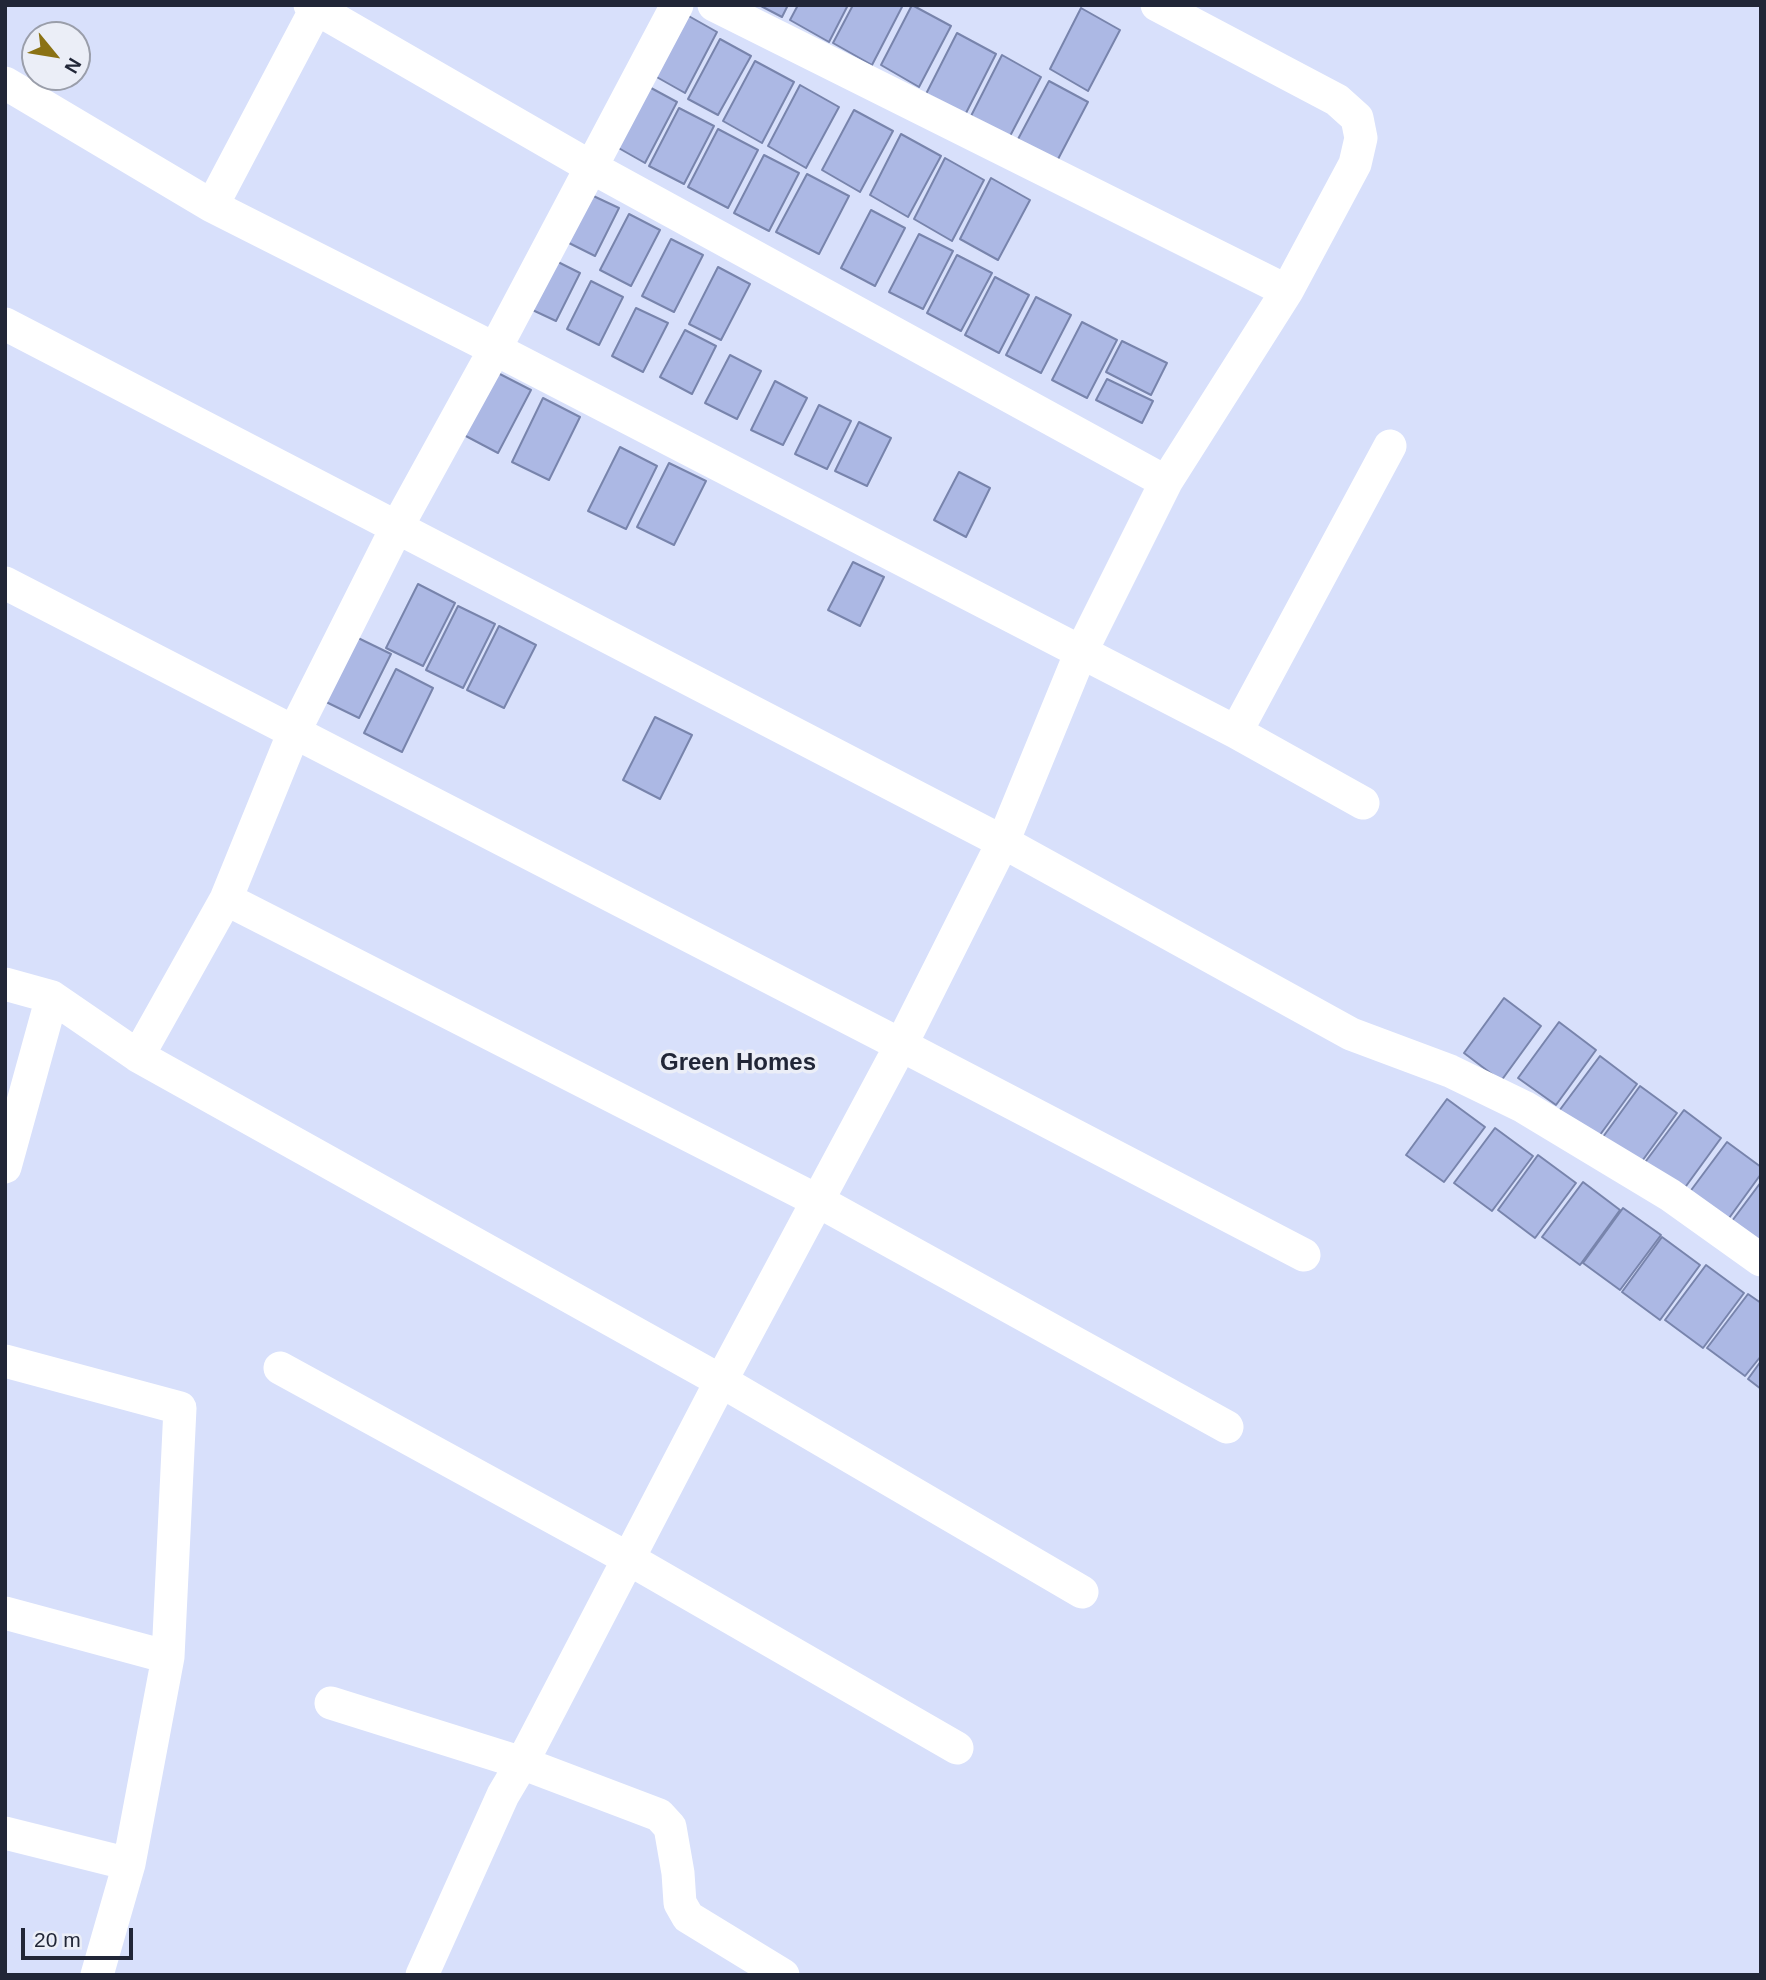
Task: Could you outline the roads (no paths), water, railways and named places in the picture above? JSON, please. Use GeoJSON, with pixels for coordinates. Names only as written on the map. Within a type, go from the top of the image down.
{"type":"FeatureCollection","features":[{"type":"Feature","properties":{"kind":"street"},"geometry":{"type":"LineString","coordinates":[[138,1056],[226,899],[294,732],[397,527],[495,349],[677,5]]}},
{"type":"Feature","properties":{"kind":"street"},"geometry":{"type":"LineString","coordinates":[[714,5],[1287,291]]}},
{"type":"Feature","properties":{"kind":"street"},"geometry":{"type":"LineString","coordinates":[[422,1975],[503,1795],[901,1045],[1003,842],[1081,652],[1166,482],[1287,291],[1355,164],[1361,138],[1357,118],[1337,100],[1157,5]]}},
{"type":"Feature","properties":{"kind":"street"},"geometry":{"type":"LineString","coordinates":[[212,206],[315,7],[592,167],[1166,482]]}},
{"type":"Feature","properties":{"kind":"street"},"geometry":{"type":"LineString","coordinates":[[5,83],[212,206],[495,349],[1236,732],[1363,803]]}},
{"type":"Feature","properties":{"kind":"street"},"geometry":{"type":"LineString","coordinates":[[5,324],[1003,842],[1351,1034],[1450,1071],[1524,1107],[1670,1195],[1761,1260]]}},
{"type":"Feature","properties":{"kind":"street"},"geometry":{"type":"LineString","coordinates":[[1236,732],[1390,446]]}},
{"type":"Feature","properties":{"kind":"street"},"geometry":{"type":"LineString","coordinates":[[5,583],[1304,1255]]}},
{"type":"Feature","properties":{"kind":"street"},"geometry":{"type":"LineString","coordinates":[[226,899],[818,1201],[1227,1427]]}},
{"type":"Feature","properties":{"kind":"street"},"geometry":{"type":"LineString","coordinates":[[5,984],[52,997],[138,1056],[721,1381],[1082,1592]]}},
{"type":"Feature","properties":{"kind":"street"},"geometry":{"type":"LineString","coordinates":[[5,1167],[52,997]]}},
{"type":"Feature","properties":{"kind":"street"},"geometry":{"type":"LineString","coordinates":[[5,1361],[180,1408],[168,1657],[129,1864],[97,1975]]}},
{"type":"Feature","properties":{"kind":"street"},"geometry":{"type":"LineString","coordinates":[[281,1368],[629,1559],[957,1748]]}},
{"type":"Feature","properties":{"kind":"street"},"geometry":{"type":"LineString","coordinates":[[5,1614],[168,1657]]}},
{"type":"Feature","properties":{"kind":"street"},"geometry":{"type":"LineString","coordinates":[[331,1703],[522,1763],[659,1815],[670,1827],[680,1903],[688,1917],[783,1975]]}},
{"type":"Feature","properties":{"kind":"street"},"geometry":{"type":"LineString","coordinates":[[5,1833],[129,1864]]}},
{"type":"Feature","properties":{"kind":"district","name":"Green Homes"},"geometry":{"type":"Point","coordinates":[738,1063]}}]}
